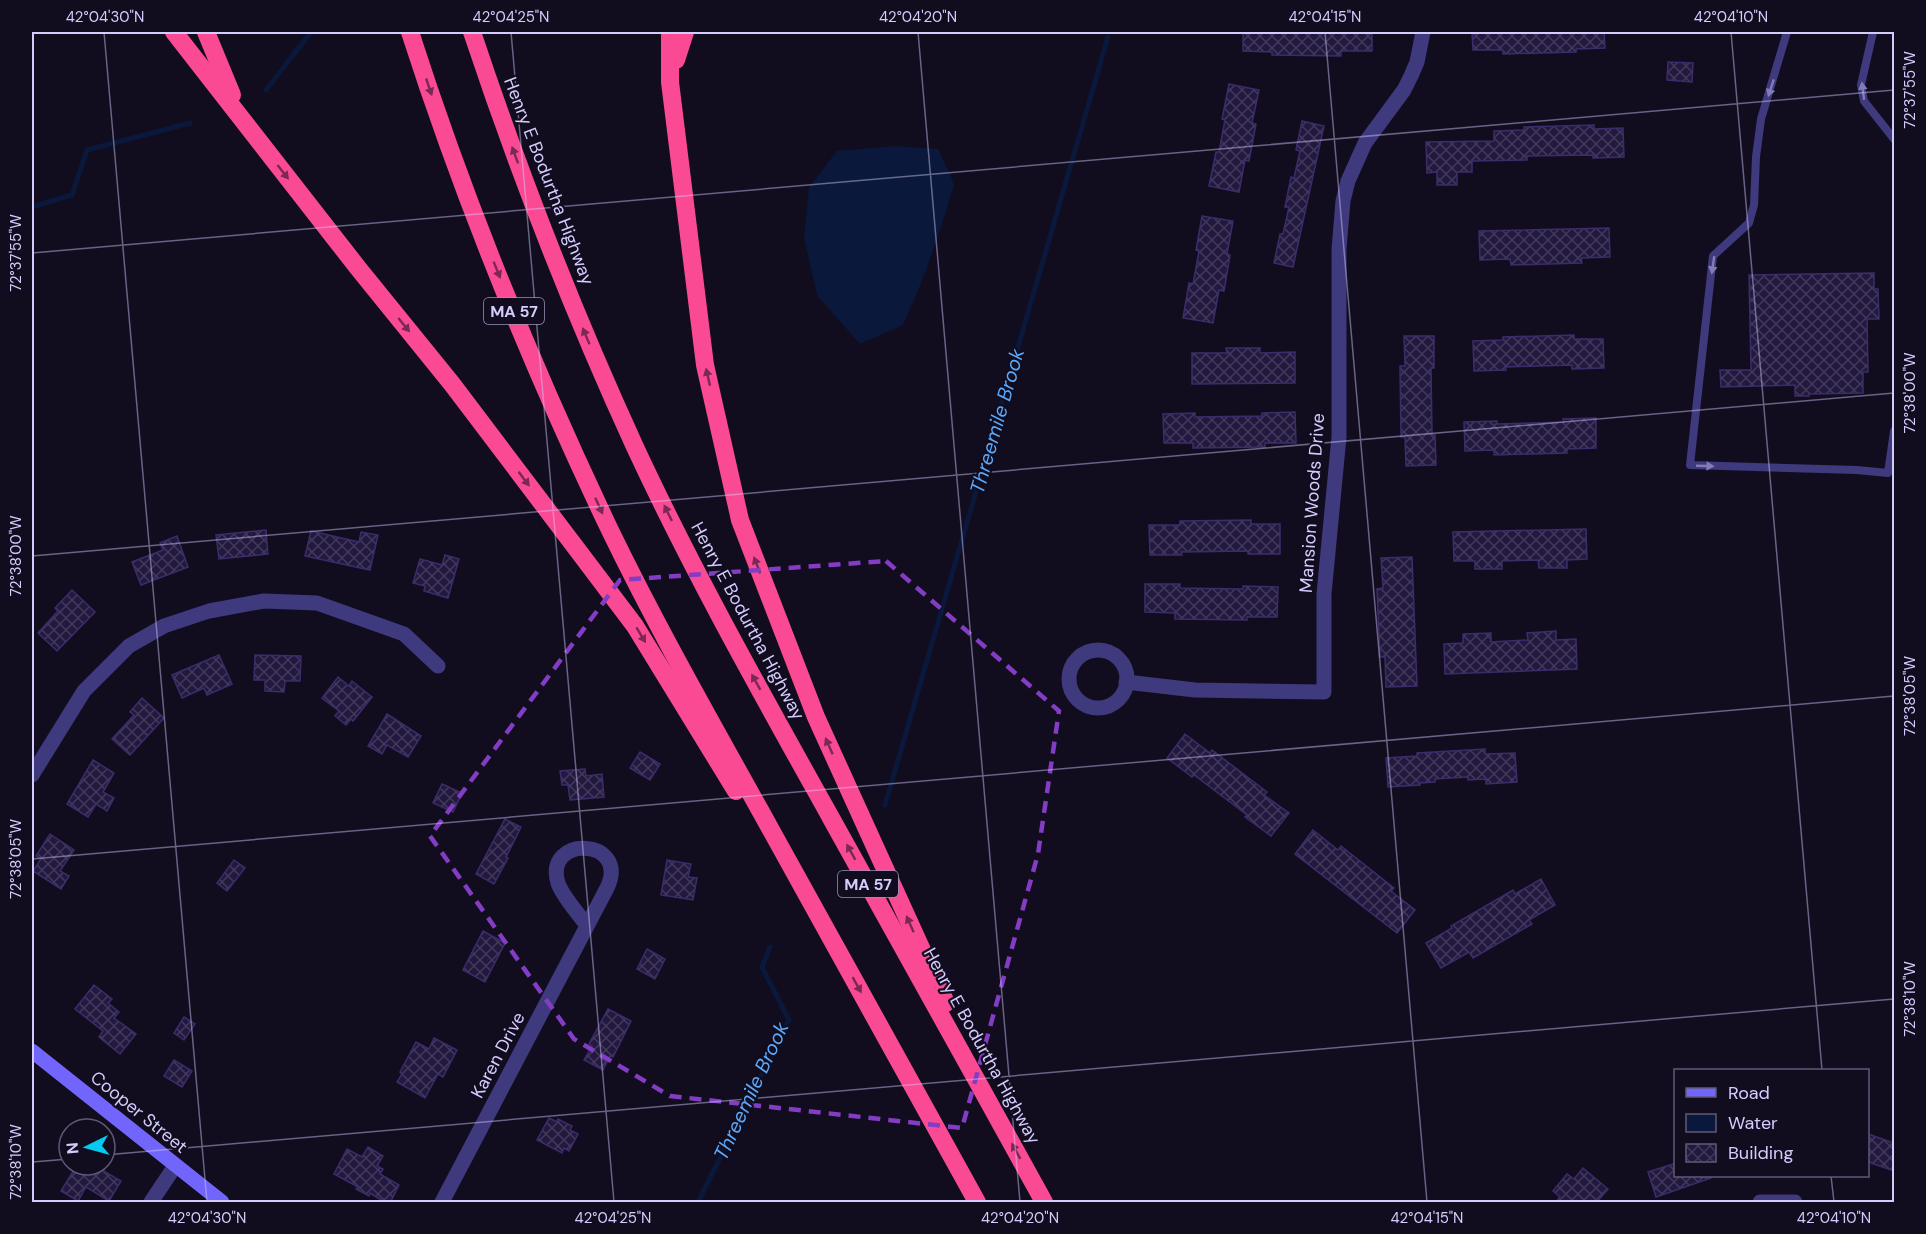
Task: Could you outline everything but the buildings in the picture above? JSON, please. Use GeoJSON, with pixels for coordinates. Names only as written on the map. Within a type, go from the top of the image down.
{"type":"FeatureCollection","features":[{"type":"Feature","properties":{"kind":"highway"},"geometry":{"type":"LineString","coordinates":[[174,32],[358,268],[452,384],[635,626],[769,845],[838,951]]}},
{"type":"Feature","properties":{"kind":"highway"},"geometry":{"type":"LineString","coordinates":[[206,32],[218,65],[247,126]]}},
{"type":"Feature","properties":{"kind":"highway","name":"MA 57"},"geometry":{"type":"LineString","coordinates":[[410,32],[484,238],[528,348],[590,486],[672,651],[977,1203]]}},
{"type":"Feature","properties":{"kind":"highway","name":"Henry E Bodurtha Highway"},"geometry":{"type":"LineString","coordinates":[[472,32],[551,252],[636,449],[724,623],[1044,1203]]}},
{"type":"Feature","properties":{"kind":"highway"},"geometry":{"type":"LineString","coordinates":[[670,32],[670,82],[705,365],[740,520],[816,717],[1004,1130]]}},
{"type":"Feature","properties":{"kind":"highway"},"geometry":{"type":"LineString","coordinates":[[670,82],[685,32]]}},
{"type":"Feature","properties":{"kind":"street","name":"Mansion Woods Drive"},"geometry":{"type":"LineString","coordinates":[[1126,682],[1195,690],[1324,692],[1324,594],[1339,437],[1339,249],[1343,201],[1348,181],[1365,143],[1404,90],[1411,76],[1417,62],[1423,32]]}},
{"type":"Feature","properties":{"kind":"street"},"geometry":{"type":"LineString","coordinates":[[32,775],[84,691],[129,646],[164,626],[209,611],[264,601],[317,603],[404,634],[438,666]]}},
{"type":"Feature","properties":{"kind":"street","name":"Karen Drive"},"geometry":{"type":"LineString","coordinates":[[442,1203],[610,883],[611,872],[608,861],[600,852],[584,847],[573,849],[564,855],[558,865],[557,876],[560,888],[587,926]]}},
{"type":"Feature","properties":{"kind":"street","name":"Cooper Street"},"geometry":{"type":"LineString","coordinates":[[32,1051],[222,1203]]}},
{"type":"Feature","properties":{"kind":"street"},"geometry":{"type":"LineString","coordinates":[[151,1203],[175,1166]]}},
{"type":"Feature","properties":{"kind":"street"},"geometry":{"type":"LineString","coordinates":[[1760,1203],[1796,1203]]}},
{"type":"Feature","properties":{"kind":"lane"},"geometry":{"type":"LineString","coordinates":[[1788,32],[1761,119],[1756,157],[1754,205],[1749,223],[1713,256],[1690,465],[1888,473],[1894,431]]}},
{"type":"Feature","properties":{"kind":"lane"},"geometry":{"type":"LineString","coordinates":[[1873,32],[1861,85],[1864,101],[1894,139]]}},
{"type":"Feature","properties":{"kind":"highlighted area"},"geometry":{"type":"Polygon","coordinates":[[[886,561],[1059,711],[1038,854],[962,1128],[670,1096],[574,1039],[430,836],[620,580],[886,561]]]}},
{"type":"Feature","properties":{"kind":"water"},"geometry":{"type":"Polygon","coordinates":[[[895,146],[938,149],[954,184],[931,256],[903,325],[860,344],[817,295],[804,237],[809,188],[837,151],[895,146]]]}},
{"type":"Feature","properties":{"kind":"waterway"},"geometry":{"type":"LineString","coordinates":[[266,90],[311,32]]}},
{"type":"Feature","properties":{"kind":"waterway","name":"Threemile Brook"},"geometry":{"type":"LineString","coordinates":[[885,805],[1108,37]]}},
{"type":"Feature","properties":{"kind":"waterway"},"geometry":{"type":"LineString","coordinates":[[32,207],[72,195],[87,150],[190,123]]}},
{"type":"Feature","properties":{"kind":"waterway","name":"Threemile Brook"},"geometry":{"type":"LineString","coordinates":[[698,1202],[789,1020],[762,967],[770,947]]}}]}
